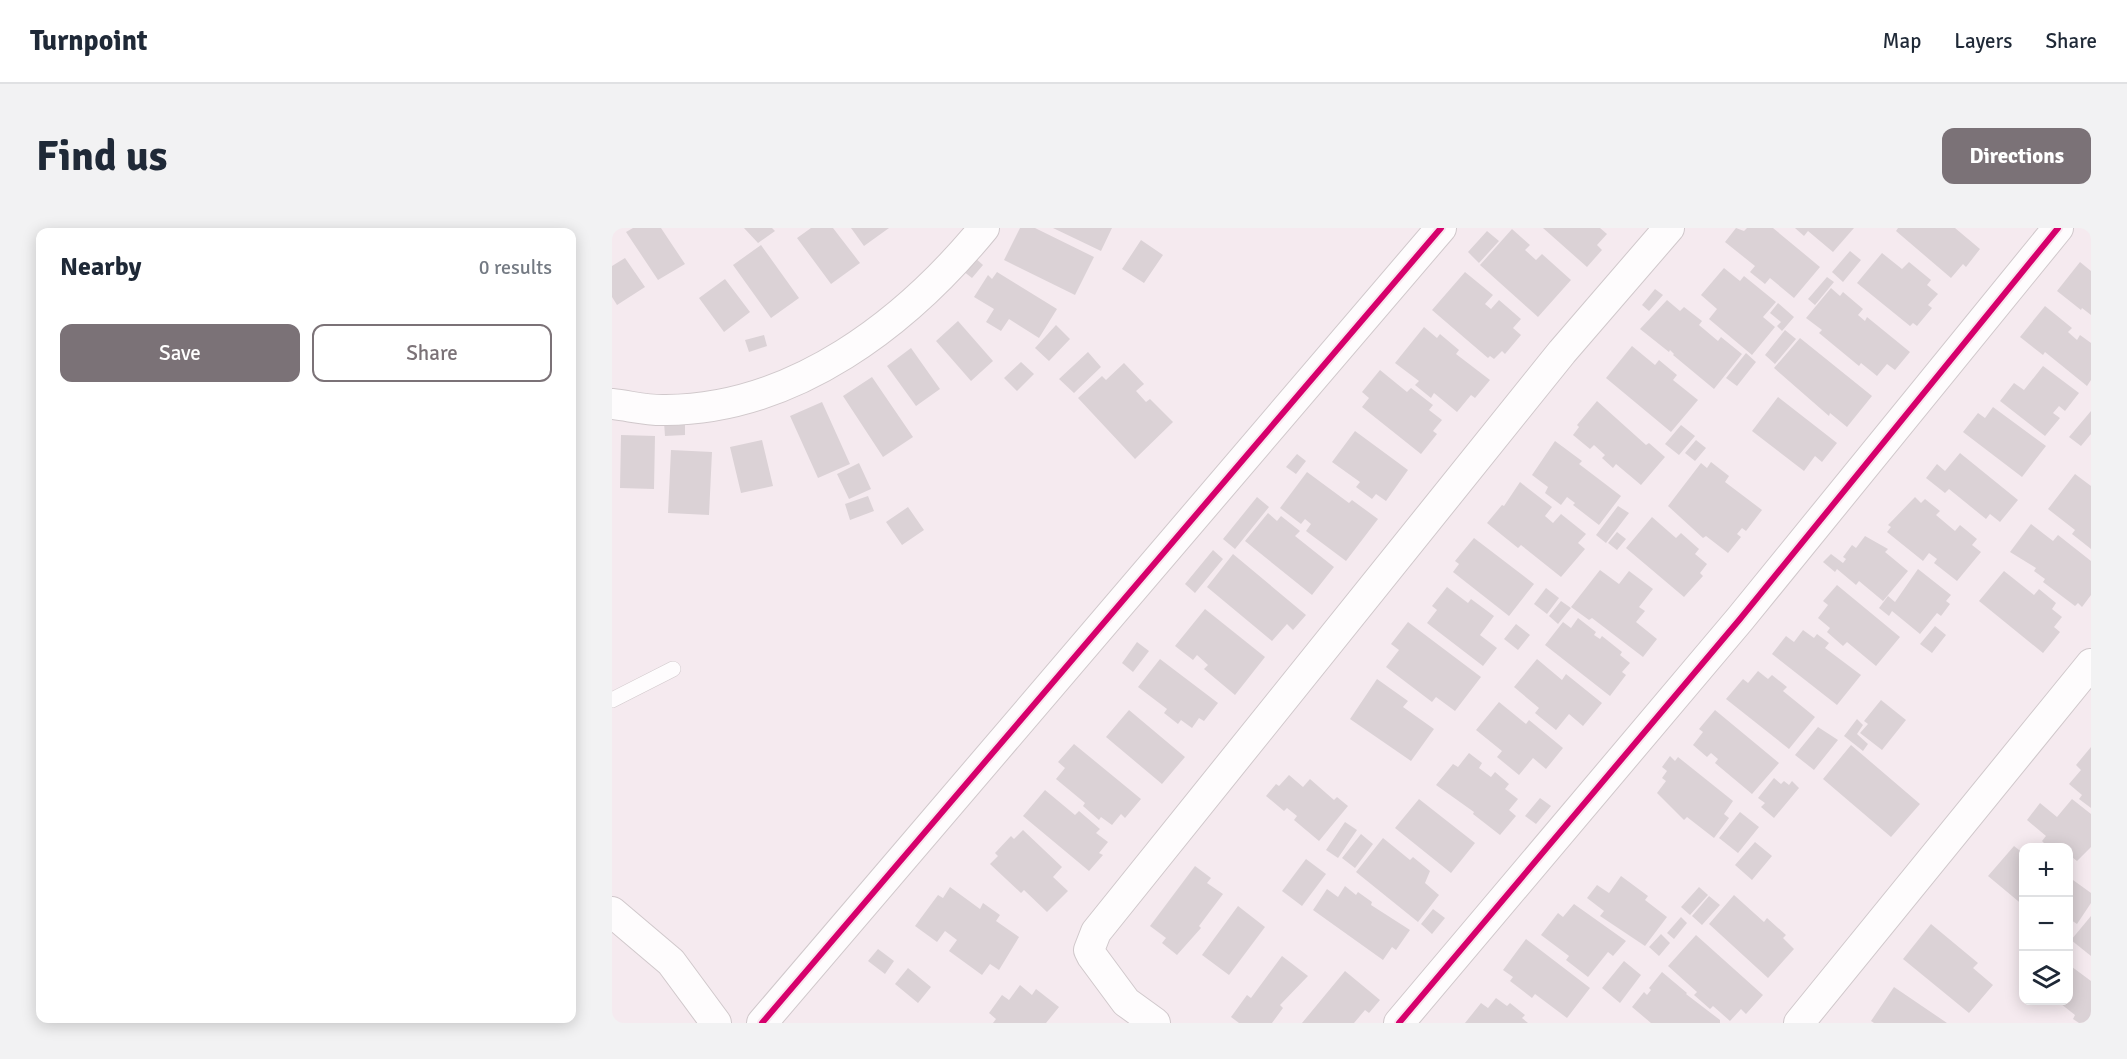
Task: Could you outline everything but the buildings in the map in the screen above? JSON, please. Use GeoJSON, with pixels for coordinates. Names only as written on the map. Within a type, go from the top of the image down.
{"type":"FeatureCollection","features":[{"type":"Feature","properties":{"kind":"street"},"geometry":{"type":"LineString","coordinates":[[612,404],[665,410],[708,407],[777,388],[838,358],[897,318],[955,262],[984,228]]}},
{"type":"Feature","properties":{"kind":"street"},"geometry":{"type":"LineString","coordinates":[[762,1023],[1441,228]]}},
{"type":"Feature","properties":{"kind":"street"},"geometry":{"type":"LineString","coordinates":[[1155,1023],[1126,1002],[1092,956],[1089,950],[1096,932],[1562,352],[1669,228]]}},
{"type":"Feature","properties":{"kind":"street"},"geometry":{"type":"LineString","coordinates":[[1399,1023],[1740,619],[2058,228]]}},
{"type":"Feature","properties":{"kind":"street"},"geometry":{"type":"LineString","coordinates":[[1799,1023],[2091,663]]}},
{"type":"Feature","properties":{"kind":"street"},"geometry":{"type":"LineString","coordinates":[[612,912],[672,962],[716,1023]]}},
{"type":"Feature","properties":{"kind":"lane"},"geometry":{"type":"LineString","coordinates":[[612,700],[673,669]]}},
{"type":"Feature","properties":{"kind":"cycle path"},"geometry":{"type":"LineString","coordinates":[[762,1023],[1441,228]]}},
{"type":"Feature","properties":{"kind":"cycle path"},"geometry":{"type":"LineString","coordinates":[[1399,1023],[1740,619],[2058,228]]}}]}
